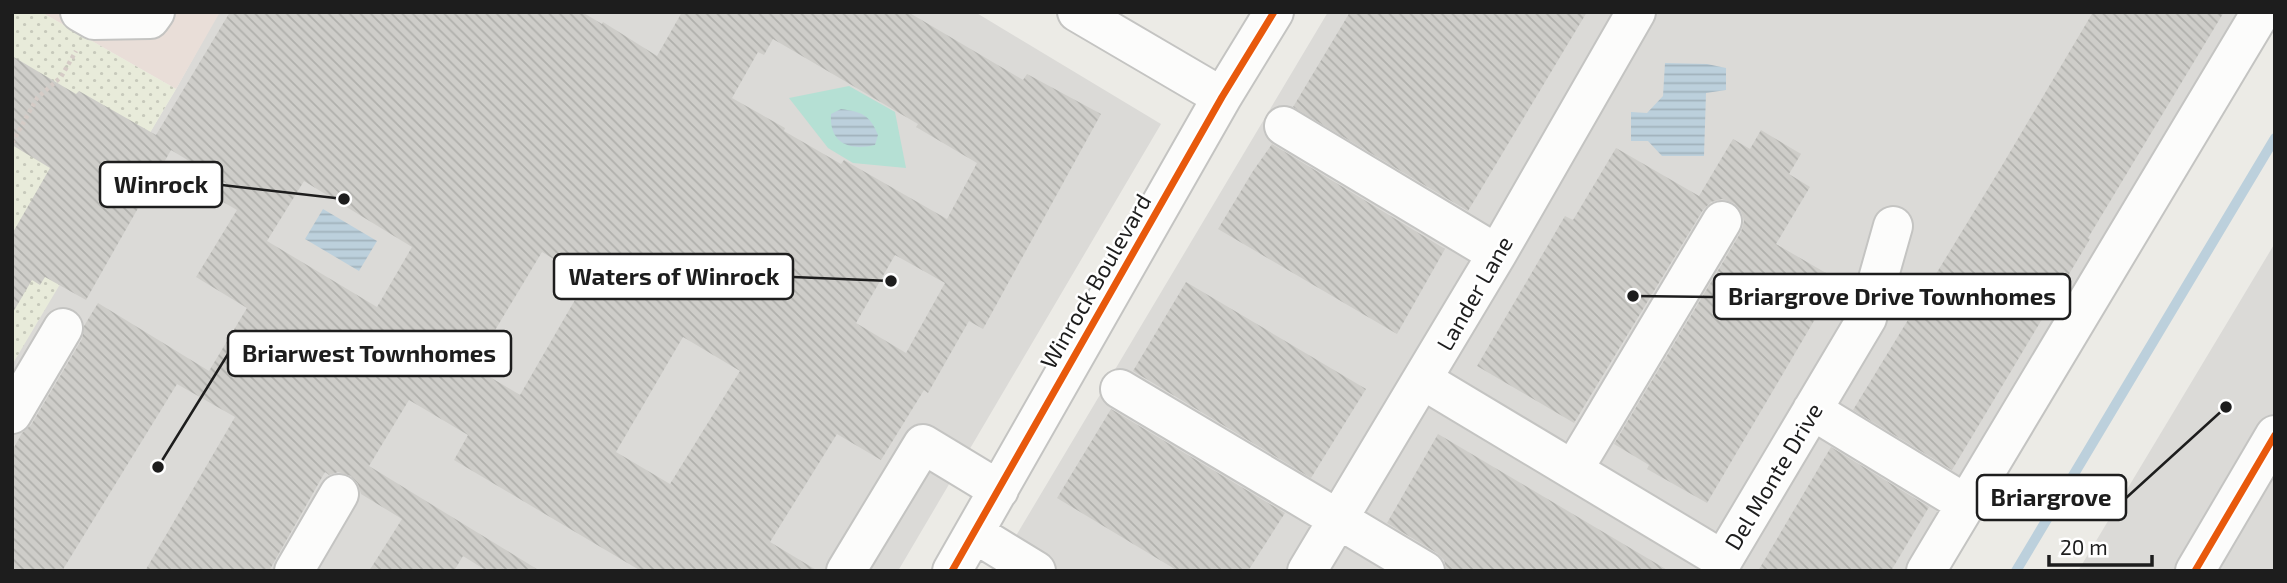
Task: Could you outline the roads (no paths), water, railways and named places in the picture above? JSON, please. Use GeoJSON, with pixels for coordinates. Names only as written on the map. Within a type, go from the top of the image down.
{"type":"FeatureCollection","features":[{"type":"Feature","properties":{"kind":"street"},"geometry":{"type":"LineString","coordinates":[[87,16],[150,19],[155,12]]}},
{"type":"Feature","properties":{"kind":"street"},"geometry":{"type":"LineString","coordinates":[[1077,12],[1222,97]]}},
{"type":"Feature","properties":{"kind":"street","name":"Winrock Boulevard"},"geometry":{"type":"LineString","coordinates":[[952,571],[1222,97],[1274,12]]}},
{"type":"Feature","properties":{"kind":"street","name":"Lander Lane"},"geometry":{"type":"LineString","coordinates":[[1307,571],[1423,380],[1636,12]]}},
{"type":"Feature","properties":{"kind":"street"},"geometry":{"type":"LineString","coordinates":[[1926,571],[2261,12]]}},
{"type":"Feature","properties":{"kind":"street"},"geometry":{"type":"LineString","coordinates":[[1284,126],[1497,254]]}},
{"type":"Feature","properties":{"kind":"street"},"geometry":{"type":"LineString","coordinates":[[1573,470],[1722,221]]}},
{"type":"Feature","properties":{"kind":"street","name":"Del Monte Drive"},"geometry":{"type":"LineString","coordinates":[[1423,380],[1723,560],[1867,318],[1893,226]]}},
{"type":"Feature","properties":{"kind":"street"},"geometry":{"type":"LineString","coordinates":[[12,414],[63,328]]}},
{"type":"Feature","properties":{"kind":"street"},"geometry":{"type":"LineString","coordinates":[[1120,389],[1425,571]]}},
{"type":"Feature","properties":{"kind":"street"},"geometry":{"type":"LineString","coordinates":[[1812,411],[1966,504]]}},
{"type":"Feature","properties":{"kind":"street"},"geometry":{"type":"LineString","coordinates":[[2195,571],[2275,435]]}},
{"type":"Feature","properties":{"kind":"street"},"geometry":{"type":"LineString","coordinates":[[846,571],[923,444],[999,490]]}},
{"type":"Feature","properties":{"kind":"street"},"geometry":{"type":"LineString","coordinates":[[294,571],[339,494]]}},
{"type":"Feature","properties":{"kind":"street"},"geometry":{"type":"LineString","coordinates":[[974,533],[1036,571]]}},
{"type":"Feature","properties":{"kind":"water"},"geometry":{"type":"Polygon","coordinates":[[[1665,63],[1707,64],[1726,68],[1726,90],[1706,93],[1704,156],[1662,156],[1648,141],[1631,141],[1631,112],[1647,113],[1663,96],[1665,63]]]}},
{"type":"Feature","properties":{"kind":"water"},"geometry":{"type":"Polygon","coordinates":[[[841,109],[860,113],[872,123],[878,135],[875,145],[850,146],[837,139],[831,124],[831,114],[841,109]]]}},
{"type":"Feature","properties":{"kind":"water"},"geometry":{"type":"Polygon","coordinates":[[[323,209],[377,241],[359,271],[305,239],[323,209]]]}},
{"type":"Feature","properties":{"kind":"waterway"},"geometry":{"type":"LineString","coordinates":[[2016,571],[2275,138]]}},
{"type":"Feature","properties":{"kind":"place","name":"Winrock"},"geometry":{"type":"Point","coordinates":[344,199]}},
{"type":"Feature","properties":{"kind":"place","name":"Waters of Winrock"},"geometry":{"type":"Point","coordinates":[891,281]}},
{"type":"Feature","properties":{"kind":"place","name":"Briargrove Drive Townhomes"},"geometry":{"type":"Point","coordinates":[1633,296]}},
{"type":"Feature","properties":{"kind":"place","name":"Briargrove"},"geometry":{"type":"Point","coordinates":[2226,407]}},
{"type":"Feature","properties":{"kind":"place","name":"Briarwest Townhomes"},"geometry":{"type":"Point","coordinates":[158,467]}}]}
